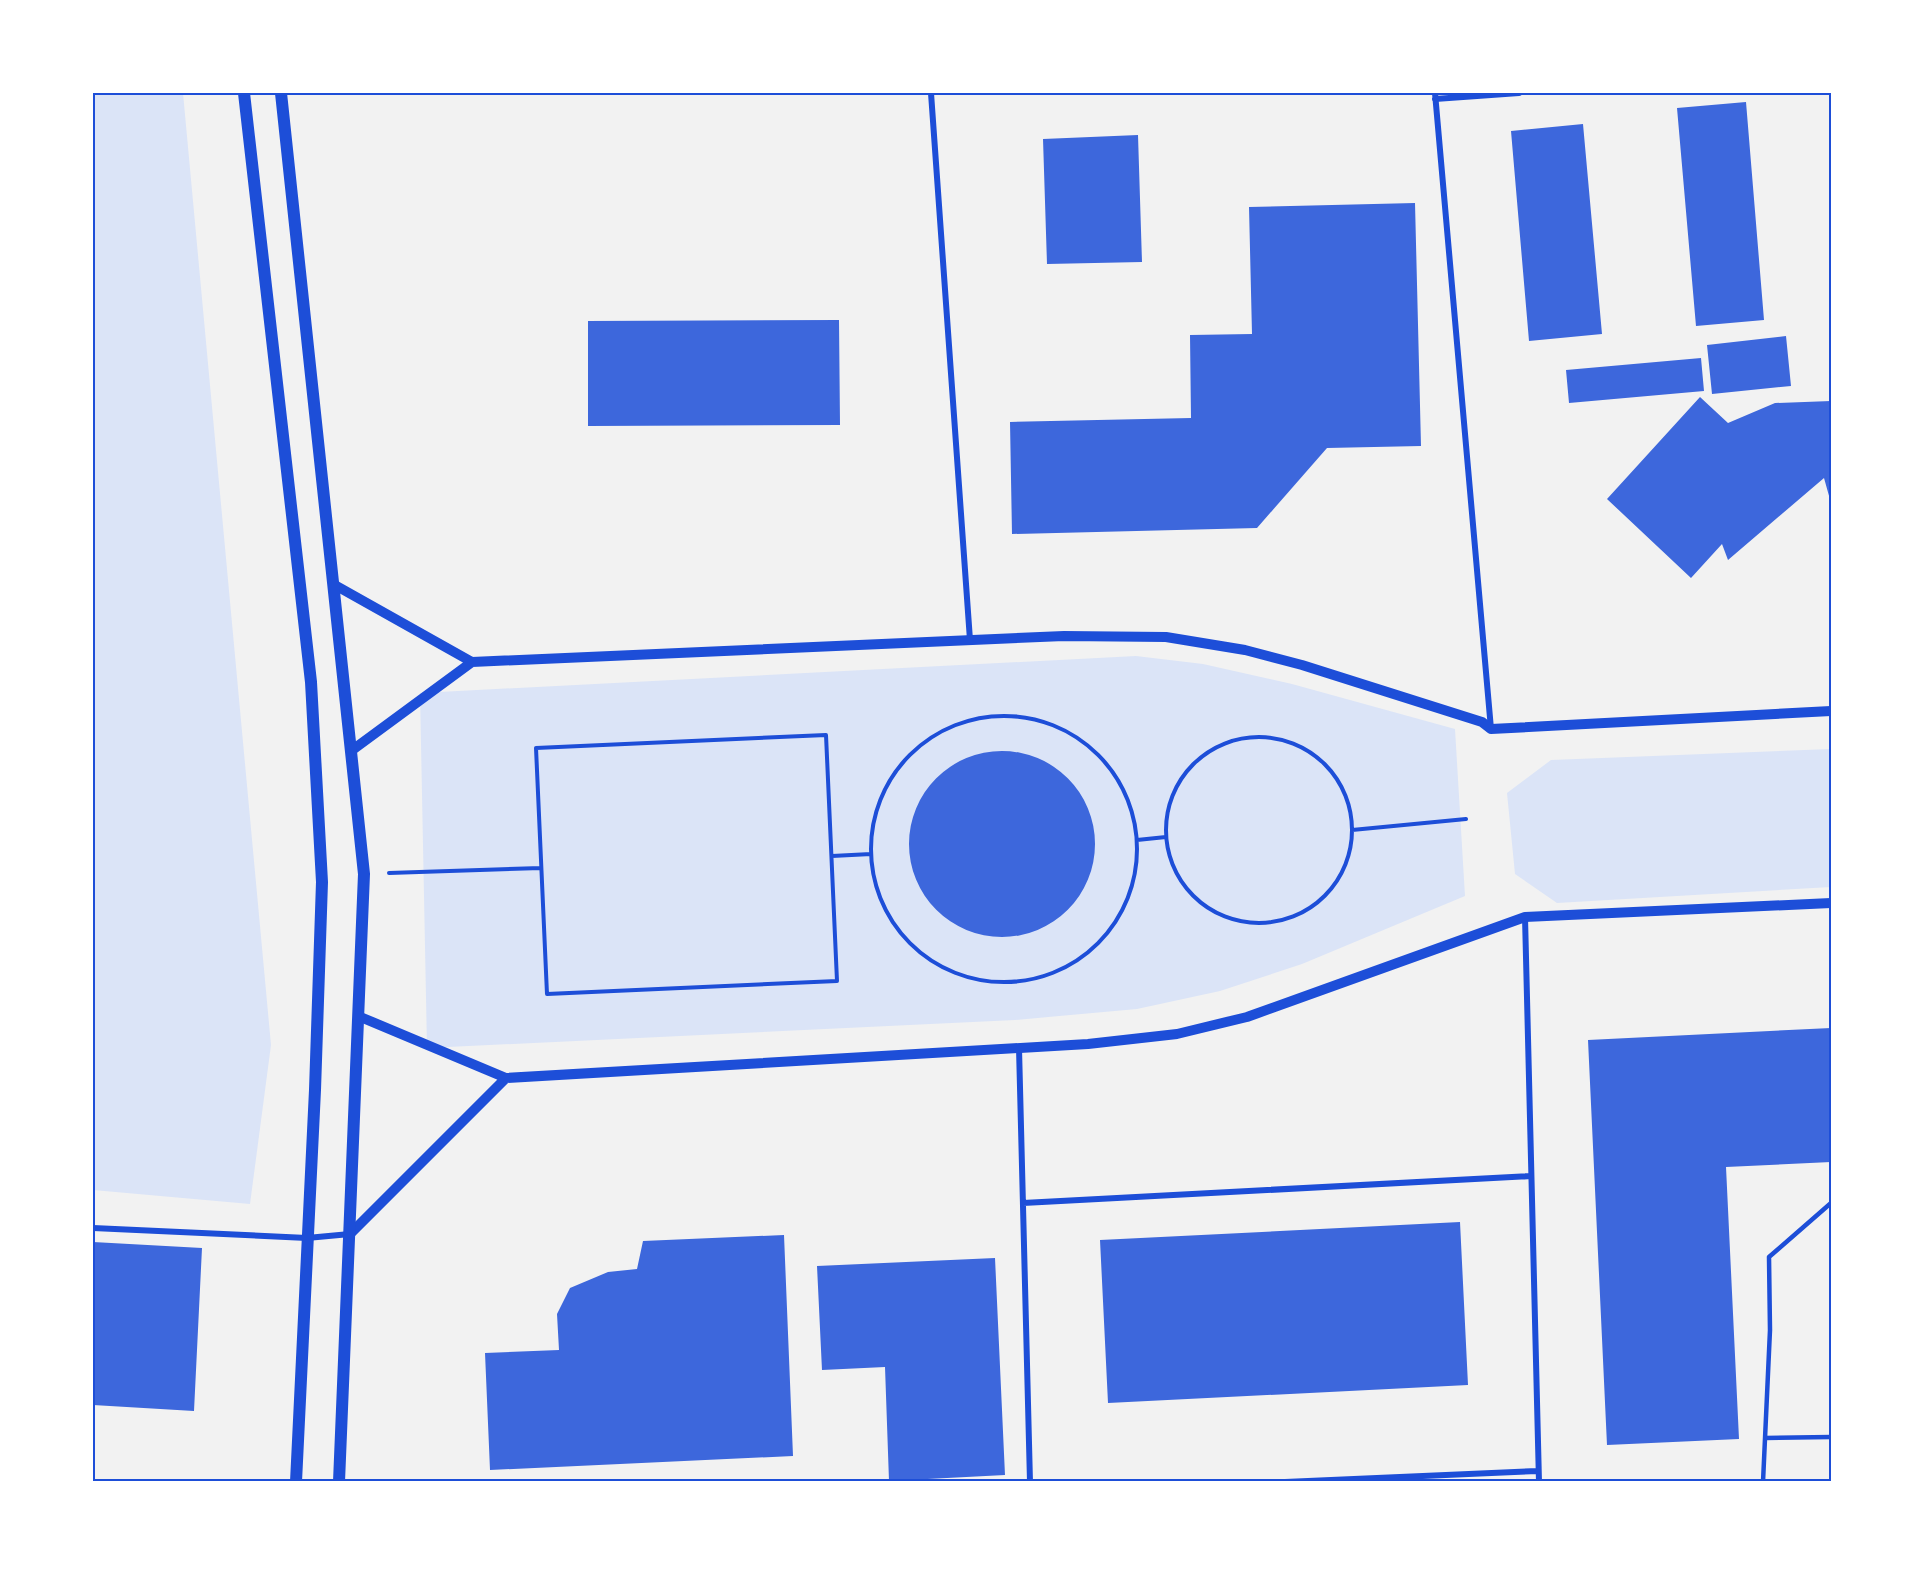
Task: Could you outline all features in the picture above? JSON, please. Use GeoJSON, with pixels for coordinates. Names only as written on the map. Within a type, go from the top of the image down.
{"type":"FeatureCollection","features":[{"type":"Feature","properties":{"kind":"main road"},"geometry":{"type":"LineString","coordinates":[[244,93],[312,693],[322,882],[315,1090],[296,1482]]}},
{"type":"Feature","properties":{"kind":"main road"},"geometry":{"type":"LineString","coordinates":[[281,93],[364,874],[339,1482]]}},
{"type":"Feature","properties":{"kind":"street"},"geometry":{"type":"LineString","coordinates":[[931,93],[970,640]]}},
{"type":"Feature","properties":{"kind":"street"},"geometry":{"type":"LineString","coordinates":[[1491,729],[1435,96],[1519,93]]}},
{"type":"Feature","properties":{"kind":"street"},"geometry":{"type":"LineString","coordinates":[[333,584],[472,662],[1119,635],[1166,637],[1245,650],[1312,668],[1482,722],[1491,729],[1831,711]]}},
{"type":"Feature","properties":{"kind":"street"},"geometry":{"type":"LineString","coordinates":[[351,750],[472,662]]}},
{"type":"Feature","properties":{"kind":"street"},"geometry":{"type":"LineString","coordinates":[[358,1016],[506,1078],[1136,1040],[1216,1026],[1525,918],[1831,903]]}},
{"type":"Feature","properties":{"kind":"street"},"geometry":{"type":"LineString","coordinates":[[1525,918],[1539,1482]]}},
{"type":"Feature","properties":{"kind":"street"},"geometry":{"type":"LineString","coordinates":[[1019,1047],[1030,1482]]}},
{"type":"Feature","properties":{"kind":"street"},"geometry":{"type":"LineString","coordinates":[[93,1228],[307,1238],[350,1234],[506,1078]]}},
{"type":"Feature","properties":{"kind":"street"},"geometry":{"type":"LineString","coordinates":[[1023,1203],[1532,1176]]}},
{"type":"Feature","properties":{"kind":"street"},"geometry":{"type":"LineString","coordinates":[[1285,1482],[1538,1471]]}},
{"type":"Feature","properties":{"kind":"lane"},"geometry":{"type":"LineString","coordinates":[[1763,1482],[1770,1330],[1769,1257],[1831,1203]]}},
{"type":"Feature","properties":{"kind":"lane"},"geometry":{"type":"LineString","coordinates":[[1765,1438],[1831,1437]]}},
{"type":"Feature","properties":{"kind":"path"},"geometry":{"type":"LineString","coordinates":[[997,716],[1020,716],[1042,720],[1064,729],[1092,748],[1115,774],[1131,806],[1137,840],[1135,876],[1124,909],[1104,938],[1077,961],[1046,976],[1011,983],[976,980],[944,968],[914,948],[892,921],[887,911],[877,889],[871,855],[872,832],[878,809],[886,788],[898,768],[932,737],[952,726],[974,719],[997,716]]}},
{"type":"Feature","properties":{"kind":"path"},"geometry":{"type":"LineString","coordinates":[[826,735],[832,856],[837,981],[547,994],[536,748],[826,735]]}},
{"type":"Feature","properties":{"kind":"path"},"geometry":{"type":"LineString","coordinates":[[1251,737],[1285,741],[1301,747],[1322,762],[1338,782],[1348,805],[1352,830],[1345,863],[1338,878],[1322,898],[1302,913],[1278,921],[1253,924],[1229,919],[1206,908],[1187,891],[1174,869],[1166,837],[1166,819],[1173,795],[1185,772],[1204,755],[1219,747],[1251,737]]}},
{"type":"Feature","properties":{"kind":"path"},"geometry":{"type":"LineString","coordinates":[[1352,830],[1466,819]]}},
{"type":"Feature","properties":{"kind":"path"},"geometry":{"type":"LineString","coordinates":[[1137,840],[1166,837]]}},
{"type":"Feature","properties":{"kind":"path"},"geometry":{"type":"LineString","coordinates":[[832,856],[871,855]]}},
{"type":"Feature","properties":{"kind":"path"},"geometry":{"type":"LineString","coordinates":[[364,874],[541,868]]}},
{"type":"Feature","properties":{"kind":"shaded area"},"geometry":{"type":"Polygon","coordinates":[[[93,93],[183,93],[271,1045],[250,1204],[93,1190],[93,93]]]}},
{"type":"Feature","properties":{"kind":"shaded area"},"geometry":{"type":"Polygon","coordinates":[[[1136,656],[1203,664],[1292,684],[1455,729],[1465,896],[1302,964],[1220,991],[1137,1009],[1015,1020],[427,1048],[420,693],[1136,656]]]}},
{"type":"Feature","properties":{"kind":"shaded area"},"geometry":{"type":"Polygon","coordinates":[[[1831,749],[1831,887],[1557,903],[1515,874],[1507,793],[1551,760],[1831,749]]]}},
{"type":"Feature","properties":{"kind":"building"},"geometry":{"type":"Polygon","coordinates":[[[1746,102],[1764,320],[1696,326],[1677,108],[1746,102]]]}},
{"type":"Feature","properties":{"kind":"building"},"geometry":{"type":"Polygon","coordinates":[[[1583,124],[1602,334],[1529,341],[1511,131],[1583,124]]]}},
{"type":"Feature","properties":{"kind":"building"},"geometry":{"type":"Polygon","coordinates":[[[1138,135],[1142,262],[1047,264],[1043,139],[1138,135]]]}},
{"type":"Feature","properties":{"kind":"building"},"geometry":{"type":"Polygon","coordinates":[[[1415,203],[1421,446],[1327,448],[1257,528],[1012,534],[1010,422],[1191,418],[1190,335],[1252,334],[1249,207],[1415,203]]]}},
{"type":"Feature","properties":{"kind":"building"},"geometry":{"type":"Polygon","coordinates":[[[839,320],[840,425],[588,426],[588,321],[839,320]]]}},
{"type":"Feature","properties":{"kind":"building"},"geometry":{"type":"Polygon","coordinates":[[[1786,336],[1791,386],[1712,394],[1707,345],[1786,336]]]}},
{"type":"Feature","properties":{"kind":"building"},"geometry":{"type":"Polygon","coordinates":[[[1701,358],[1704,391],[1569,403],[1566,370],[1701,358]]]}},
{"type":"Feature","properties":{"kind":"building"},"geometry":{"type":"Polygon","coordinates":[[[1700,397],[1728,423],[1775,403],[1831,401],[1831,503],[1824,478],[1728,560],[1722,544],[1691,578],[1607,499],[1700,397]]]}},
{"type":"Feature","properties":{"kind":"building"},"geometry":{"type":"Polygon","coordinates":[[[1002,751],[1038,758],[1068,778],[1088,808],[1095,844],[1088,880],[1068,910],[1038,930],[1002,937],[966,930],[936,910],[916,880],[909,844],[916,808],[936,778],[966,758],[1002,751]]]}},
{"type":"Feature","properties":{"kind":"building"},"geometry":{"type":"Polygon","coordinates":[[[1831,1028],[1831,1162],[1726,1167],[1739,1439],[1607,1445],[1588,1040],[1831,1028]]]}},
{"type":"Feature","properties":{"kind":"building"},"geometry":{"type":"Polygon","coordinates":[[[1460,1222],[1468,1385],[1108,1403],[1100,1240],[1460,1222]]]}},
{"type":"Feature","properties":{"kind":"building"},"geometry":{"type":"Polygon","coordinates":[[[784,1235],[793,1456],[490,1470],[485,1353],[559,1350],[557,1314],[570,1288],[608,1272],[637,1269],[643,1241],[784,1235]]]}},
{"type":"Feature","properties":{"kind":"building"},"geometry":{"type":"Polygon","coordinates":[[[93,1242],[202,1248],[194,1411],[93,1405],[93,1242]]]}},
{"type":"Feature","properties":{"kind":"building"},"geometry":{"type":"Polygon","coordinates":[[[995,1258],[1005,1475],[889,1481],[885,1367],[822,1370],[817,1266],[995,1258]]]}}]}
